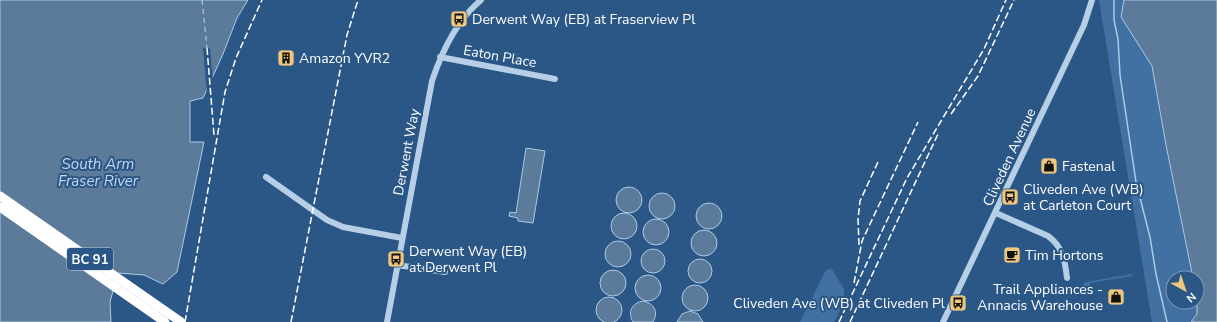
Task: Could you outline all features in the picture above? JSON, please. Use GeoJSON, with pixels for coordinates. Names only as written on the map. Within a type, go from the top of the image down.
{"type":"FeatureCollection","features":[{"type":"Feature","properties":{"kind":"highway","name":"BC 91"},"geometry":{"type":"LineString","coordinates":[[0,196],[181,322]]}},
{"type":"Feature","properties":{"kind":"highway","name":"BC 91"},"geometry":{"type":"LineString","coordinates":[[0,207],[165,322]]}},
{"type":"Feature","properties":{"kind":"street","name":"Derwent Way"},"geometry":{"type":"LineString","coordinates":[[387,322],[432,81],[440,58],[453,32],[473,2],[481,0]]}},
{"type":"Feature","properties":{"kind":"street","name":"Cliveden Avenue"},"geometry":{"type":"LineString","coordinates":[[943,322],[1084,25],[1092,0]]}},
{"type":"Feature","properties":{"kind":"street","name":"Eaton Place"},"geometry":{"type":"LineString","coordinates":[[440,58],[556,79]]}},
{"type":"Feature","properties":{"kind":"street"},"geometry":{"type":"LineString","coordinates":[[266,177],[327,220],[343,228],[402,238]]}},
{"type":"Feature","properties":{"kind":"street"},"geometry":{"type":"LineString","coordinates":[[996,212],[1054,240],[1065,258],[1068,278]]}},
{"type":"Feature","properties":{"kind":"street"},"geometry":{"type":"LineString","coordinates":[[398,265],[445,272]]}},
{"type":"Feature","properties":{"kind":"shaded area"},"geometry":{"type":"Polygon","coordinates":[[[1099,0],[1160,0],[1199,270],[1165,270],[1165,310],[1205,310],[1205,308],[1207,322],[1152,322],[1099,0]]]}},
{"type":"Feature","properties":{"kind":"shaded area"},"geometry":{"type":"Polygon","coordinates":[[[832,269],[844,289],[844,302],[834,322],[800,322],[826,270],[832,269]]]}},
{"type":"Feature","properties":{"kind":"shaded area"},"geometry":{"type":"Polygon","coordinates":[[[1132,274],[1132,276],[1090,283],[1091,289],[1083,290],[1082,285],[1086,282],[1132,274]]]}},
{"type":"Feature","properties":{"kind":"water","name":"South Arm Fraser River"},"geometry":{"type":"Polygon","coordinates":[[[0,0],[248,0],[237,18],[203,98],[190,101],[190,142],[204,142],[177,272],[163,284],[144,275],[118,273],[110,302],[111,322],[0,322],[0,0]]]}},
{"type":"Feature","properties":{"kind":"water"},"geometry":{"type":"Polygon","coordinates":[[[1124,0],[1217,0],[1217,322],[1191,322],[1197,314],[1197,310],[1205,310],[1205,270],[1191,270],[1166,145],[1152,66],[1121,17],[1124,0]]]}},
{"type":"Feature","properties":{"kind":"water"},"geometry":{"type":"Polygon","coordinates":[[[526,148],[545,151],[533,223],[518,221],[518,218],[509,216],[510,212],[516,213],[526,148]]]}},
{"type":"Feature","properties":{"kind":"water"},"geometry":{"type":"Polygon","coordinates":[[[629,187],[638,191],[642,200],[638,209],[629,213],[620,209],[616,200],[620,191],[629,187]]]}},
{"type":"Feature","properties":{"kind":"water"},"geometry":{"type":"Polygon","coordinates":[[[662,193],[671,197],[675,206],[671,215],[662,219],[653,215],[649,206],[653,197],[662,193]]]}},
{"type":"Feature","properties":{"kind":"water"},"geometry":{"type":"Polygon","coordinates":[[[709,203],[718,207],[722,216],[718,225],[709,229],[700,225],[696,216],[700,207],[709,203]]]}},
{"type":"Feature","properties":{"kind":"water"},"geometry":{"type":"Polygon","coordinates":[[[624,213],[633,217],[637,226],[633,235],[624,239],[615,235],[611,226],[615,217],[624,213]]]}},
{"type":"Feature","properties":{"kind":"water"},"geometry":{"type":"Polygon","coordinates":[[[656,219],[665,223],[669,232],[665,241],[656,245],[647,241],[643,232],[647,223],[656,219]]]}},
{"type":"Feature","properties":{"kind":"water"},"geometry":{"type":"Polygon","coordinates":[[[704,230],[713,234],[717,243],[713,252],[704,256],[695,252],[691,243],[695,234],[704,230]]]}},
{"type":"Feature","properties":{"kind":"water"},"geometry":{"type":"Polygon","coordinates":[[[618,241],[627,245],[631,254],[627,263],[618,267],[609,263],[605,254],[609,245],[618,241]]]}},
{"type":"Feature","properties":{"kind":"water"},"geometry":{"type":"Polygon","coordinates":[[[653,249],[662,252],[665,261],[662,270],[653,273],[644,270],[641,261],[644,252],[653,249]]]}},
{"type":"Feature","properties":{"kind":"water"},"geometry":{"type":"Polygon","coordinates":[[[700,259],[709,262],[712,271],[709,280],[700,283],[691,280],[688,271],[691,262],[700,259]]]}},
{"type":"Feature","properties":{"kind":"water"},"geometry":{"type":"Polygon","coordinates":[[[613,270],[622,274],[626,283],[622,292],[613,296],[604,292],[600,283],[604,274],[613,270]]]}},
{"type":"Feature","properties":{"kind":"water"},"geometry":{"type":"Polygon","coordinates":[[[648,275],[657,279],[661,288],[657,297],[648,301],[639,297],[635,288],[639,279],[648,275]]]}},
{"type":"Feature","properties":{"kind":"water"},"geometry":{"type":"Polygon","coordinates":[[[695,285],[704,289],[708,298],[704,307],[695,311],[686,307],[682,298],[686,289],[695,285]]]}},
{"type":"Feature","properties":{"kind":"water"},"geometry":{"type":"Polygon","coordinates":[[[609,297],[618,301],[622,310],[618,319],[609,323],[600,319],[596,310],[600,301],[609,297]]]}},
{"type":"Feature","properties":{"kind":"water"},"geometry":{"type":"Polygon","coordinates":[[[643,301],[653,306],[656,315],[655,318],[653,322],[633,322],[630,315],[632,308],[639,302],[643,301]]]}},
{"type":"Feature","properties":{"kind":"water"},"geometry":{"type":"Polygon","coordinates":[[[690,311],[698,314],[703,322],[677,322],[682,314],[690,311]]]}},
{"type":"Feature","properties":{"kind":"pier"},"geometry":{"type":"Polygon","coordinates":[[[203,48],[210,48],[213,81],[207,94],[203,48]]]}},
{"type":"Feature","properties":{"kind":"waterway"},"geometry":{"type":"LineString","coordinates":[[1114,0],[1114,20],[1118,39],[1120,75],[1136,182],[1150,237],[1156,274],[1167,322]]}},
{"type":"Feature","properties":{"kind":"ferry route"},"geometry":{"type":"LineString","coordinates":[[202,0],[207,48]]}},
{"type":"Feature","properties":{"kind":"railway"},"geometry":{"type":"LineString","coordinates":[[185,322],[225,92],[236,58],[262,0]]}},
{"type":"Feature","properties":{"kind":"railway"},"geometry":{"type":"LineString","coordinates":[[291,322],[347,35],[358,0]]}},
{"type":"Feature","properties":{"kind":"railway"},"geometry":{"type":"LineString","coordinates":[[839,322],[907,178],[984,49],[1006,0]]}},
{"type":"Feature","properties":{"kind":"railway"},"geometry":{"type":"LineString","coordinates":[[951,114],[978,76],[1014,0]]}},
{"type":"Feature","properties":{"kind":"railway"},"geometry":{"type":"LineString","coordinates":[[207,48],[214,135]]}},
{"type":"Feature","properties":{"kind":"railway"},"geometry":{"type":"LineString","coordinates":[[854,283],[862,241],[918,122]]}},
{"type":"Feature","properties":{"kind":"railway"},"geometry":{"type":"LineString","coordinates":[[850,322],[938,134]]}},
{"type":"Feature","properties":{"kind":"railway"},"geometry":{"type":"LineString","coordinates":[[859,245],[858,219],[860,201],[878,162]]}},
{"type":"Feature","properties":{"kind":"place","name":"Derwent Way (EB) at Fraserview Pl"},"geometry":{"type":"Point","coordinates":[459,19]}},
{"type":"Feature","properties":{"kind":"place","name":"Amazon YVR2"},"geometry":{"type":"Point","coordinates":[286,58]}},
{"type":"Feature","properties":{"kind":"place","name":"Fastenal"},"geometry":{"type":"Point","coordinates":[1049,166]}},
{"type":"Feature","properties":{"kind":"place","name":"Cliveden Ave (WB) at Carleton Court"},"geometry":{"type":"Point","coordinates":[1010,197]}},
{"type":"Feature","properties":{"kind":"place","name":"Tim Hortons"},"geometry":{"type":"Point","coordinates":[1012,255]}},
{"type":"Feature","properties":{"kind":"place","name":"Derwent Way (EB) at Derwent Pl"},"geometry":{"type":"Point","coordinates":[396,259]}},
{"type":"Feature","properties":{"kind":"place","name":"Trail Appliances - Annacis Warehouse"},"geometry":{"type":"Point","coordinates":[1116,297]}},
{"type":"Feature","properties":{"kind":"place","name":"Cliveden Ave (WB) at Cliveden Pl"},"geometry":{"type":"Point","coordinates":[958,303]}}]}
